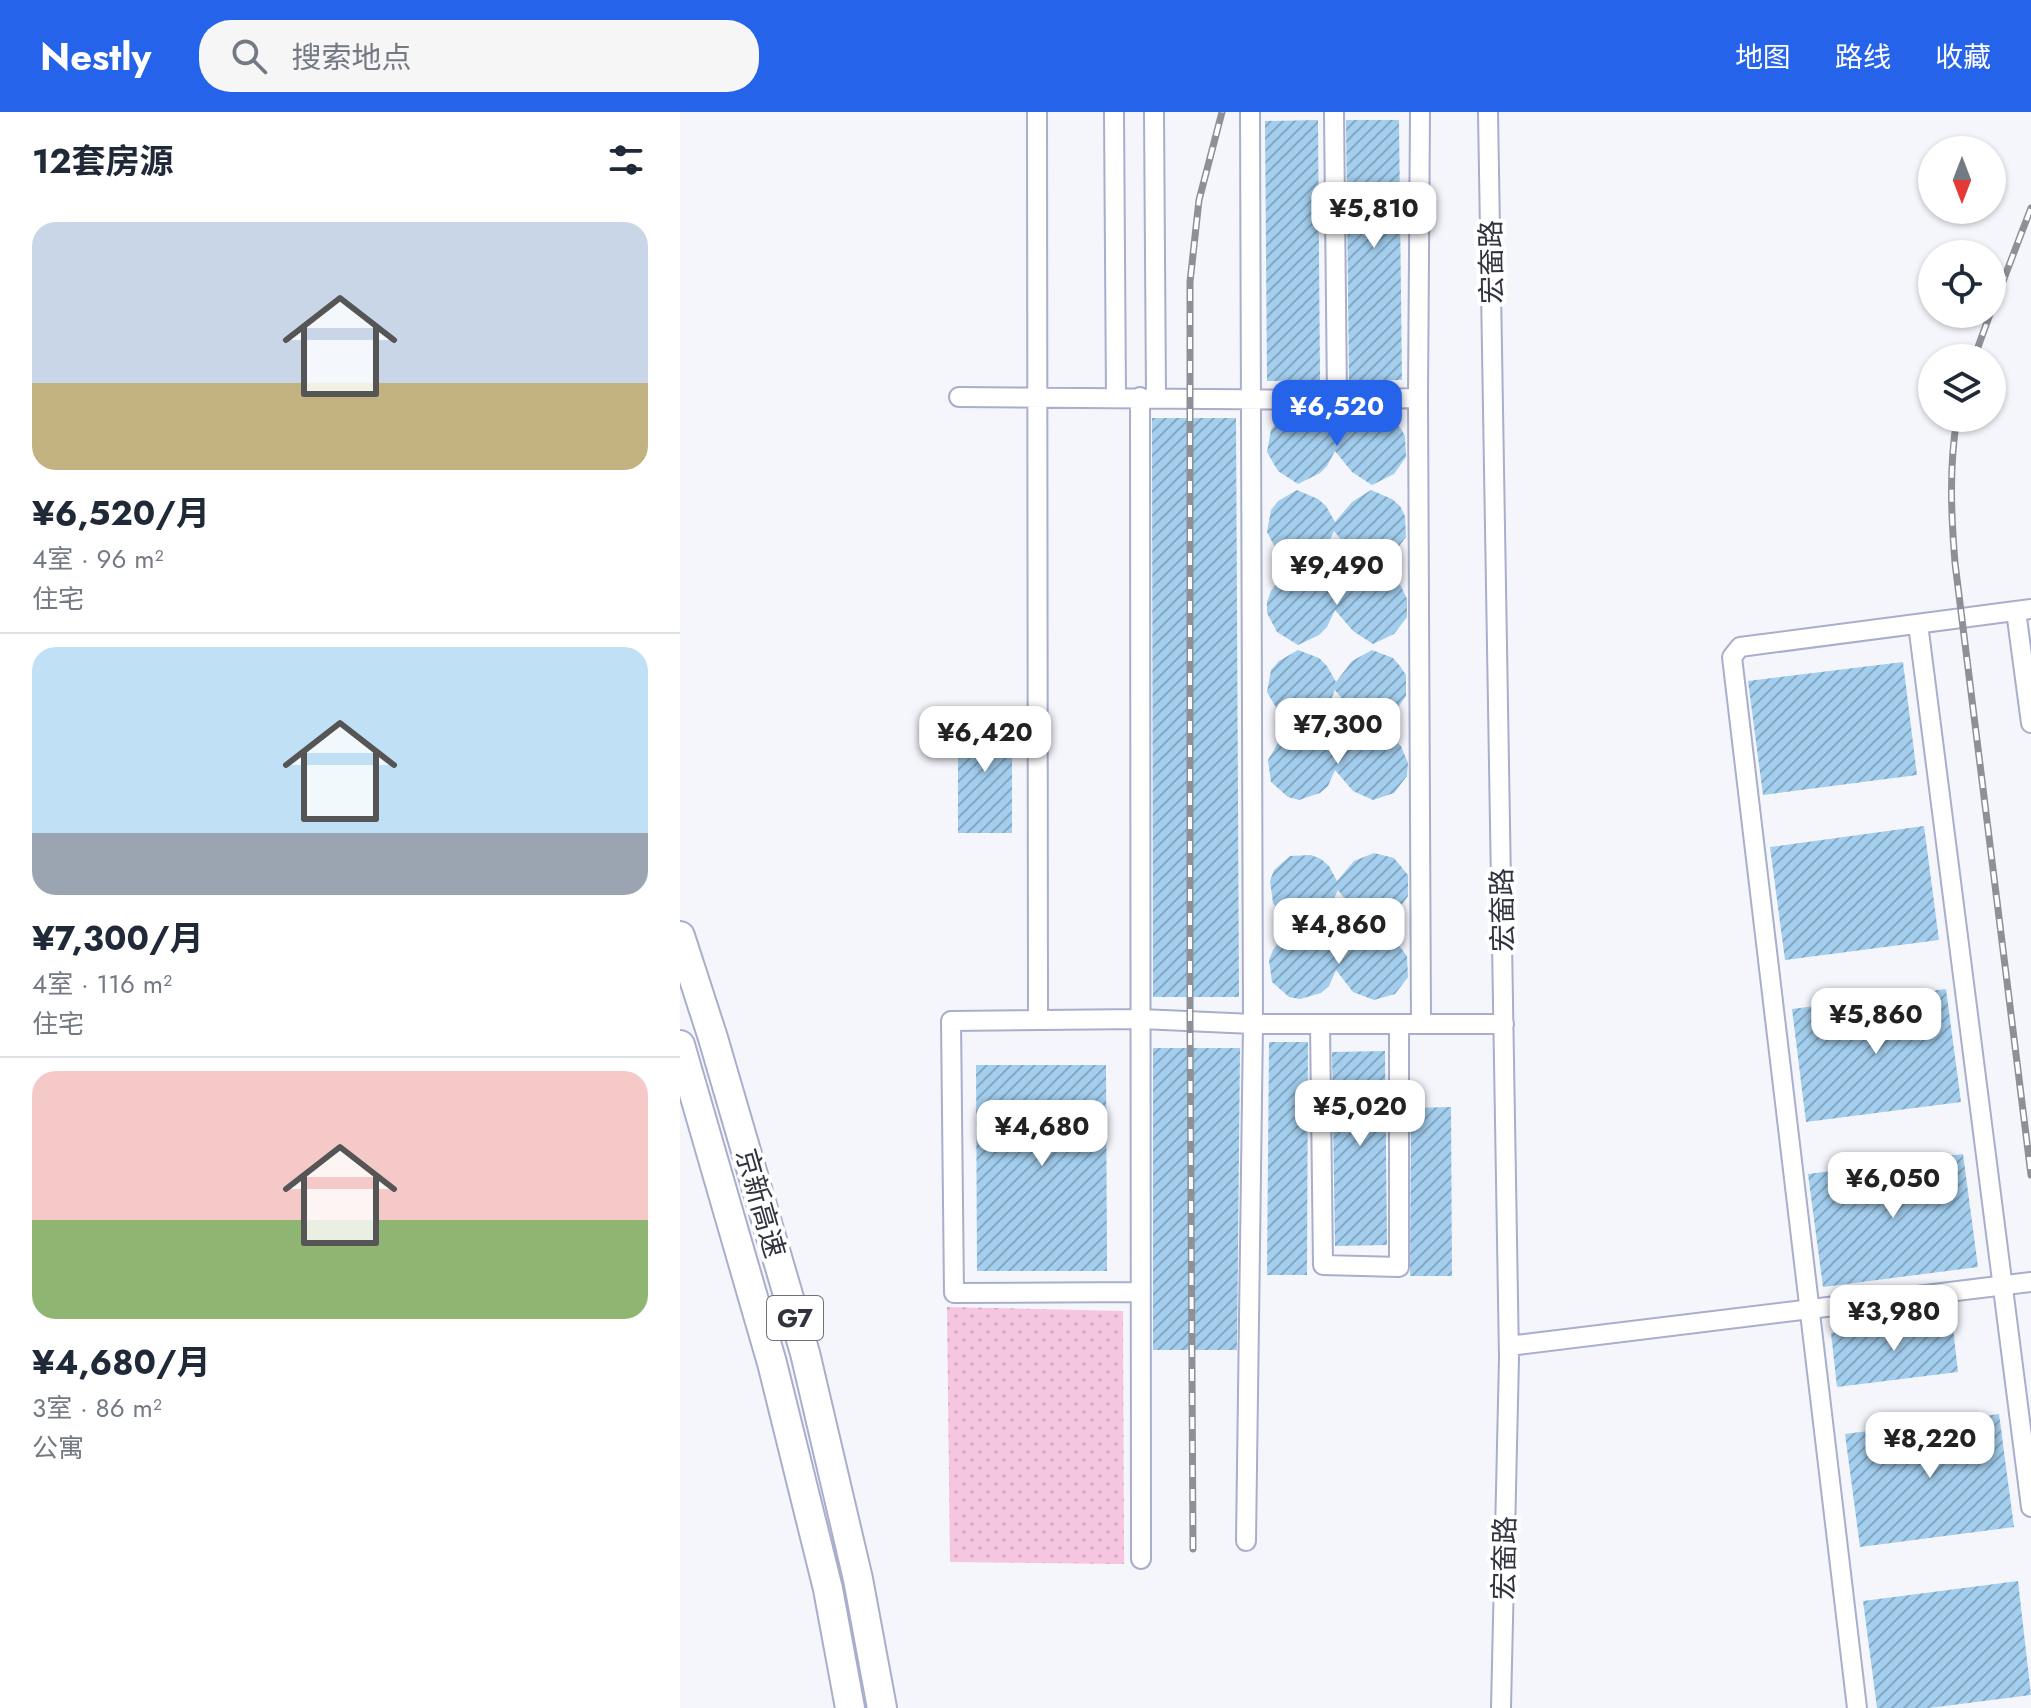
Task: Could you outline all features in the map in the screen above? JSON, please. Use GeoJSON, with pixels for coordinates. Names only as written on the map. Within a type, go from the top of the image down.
{"type":"FeatureCollection","features":[{"type":"Feature","properties":{"kind":"highway","name":"京新高速"},"geometry":{"type":"LineString","coordinates":[[680,936],[805,1353],[858,1579],[882,1708]]}},
{"type":"Feature","properties":{"kind":"highway","name":"京新高速"},"geometry":{"type":"LineString","coordinates":[[680,1045],[772,1363],[828,1589],[850,1708]]}},
{"type":"Feature","properties":{"kind":"street"},"geometry":{"type":"LineString","coordinates":[[1037,112],[1038,1020]]}},
{"type":"Feature","properties":{"kind":"street"},"geometry":{"type":"LineString","coordinates":[[1114,112],[1116,398]]}},
{"type":"Feature","properties":{"kind":"street"},"geometry":{"type":"LineString","coordinates":[[1141,1559],[1141,1019],[1154,112]]}},
{"type":"Feature","properties":{"kind":"street"},"geometry":{"type":"LineString","coordinates":[[1246,1541],[1253,1024],[1250,112]]}},
{"type":"Feature","properties":{"kind":"street"},"geometry":{"type":"LineString","coordinates":[[1334,112],[1337,400]]}},
{"type":"Feature","properties":{"kind":"street"},"geometry":{"type":"LineString","coordinates":[[1420,112],[1421,1024]]}},
{"type":"Feature","properties":{"kind":"street","name":"宏奤路"},"geometry":{"type":"LineString","coordinates":[[1488,112],[1509,1346],[1501,1708]]}},
{"type":"Feature","properties":{"kind":"street"},"geometry":{"type":"LineString","coordinates":[[959,397],[1418,398]]}},
{"type":"Feature","properties":{"kind":"street"},"geometry":{"type":"LineString","coordinates":[[1857,1708],[1732,657],[1740,647],[2023,610],[2031,723]]}},
{"type":"Feature","properties":{"kind":"street"},"geometry":{"type":"LineString","coordinates":[[1918,624],[2031,1507]]}},
{"type":"Feature","properties":{"kind":"street"},"geometry":{"type":"LineString","coordinates":[[1140,1292],[954,1293],[951,1021],[1141,1019],[1253,1024],[1504,1024]]}},
{"type":"Feature","properties":{"kind":"street"},"geometry":{"type":"LineString","coordinates":[[1320,1024],[1323,1265],[1399,1267],[1399,1024]]}},
{"type":"Feature","properties":{"kind":"street"},"geometry":{"type":"LineString","coordinates":[[1509,1346],[2031,1282]]}},
{"type":"Feature","properties":{"kind":"shaded area"},"geometry":{"type":"Polygon","coordinates":[[[947,1307],[1123,1311],[1124,1564],[950,1562],[947,1307]]]}},
{"type":"Feature","properties":{"kind":"building"},"geometry":{"type":"Polygon","coordinates":[[[1318,120],[1320,380],[1267,381],[1265,121],[1318,120]]]}},
{"type":"Feature","properties":{"kind":"building"},"geometry":{"type":"Polygon","coordinates":[[[1346,120],[1399,120],[1402,380],[1349,380],[1346,120]]]}},
{"type":"Feature","properties":{"kind":"building"},"geometry":{"type":"Polygon","coordinates":[[[1298,414],[1318,419],[1335,442],[1361,416],[1382,415],[1400,427],[1405,436],[1406,457],[1394,474],[1372,485],[1352,472],[1335,451],[1320,473],[1298,484],[1278,471],[1267,452],[1271,430],[1278,421],[1298,414]]]}},
{"type":"Feature","properties":{"kind":"building"},"geometry":{"type":"Polygon","coordinates":[[[1152,418],[1236,418],[1239,997],[1153,997],[1152,418]]]}},
{"type":"Feature","properties":{"kind":"building"},"geometry":{"type":"Polygon","coordinates":[[[1297,490],[1318,499],[1335,522],[1352,502],[1371,490],[1392,499],[1405,516],[1406,537],[1393,554],[1372,564],[1351,552],[1334,531],[1319,554],[1297,564],[1277,551],[1267,532],[1271,510],[1278,501],[1297,490]]]}},
{"type":"Feature","properties":{"kind":"building"},"geometry":{"type":"Polygon","coordinates":[[[1298,570],[1326,587],[1335,603],[1353,581],[1372,570],[1393,579],[1401,586],[1407,599],[1407,617],[1394,634],[1373,644],[1353,631],[1335,610],[1327,627],[1319,635],[1298,645],[1277,632],[1267,613],[1267,602],[1278,582],[1298,570]]]}},
{"type":"Feature","properties":{"kind":"building"},"geometry":{"type":"Polygon","coordinates":[[[1298,650],[1319,658],[1336,682],[1352,661],[1372,650],[1393,658],[1406,675],[1406,696],[1394,713],[1372,724],[1352,711],[1335,690],[1328,706],[1299,724],[1278,711],[1267,692],[1271,670],[1279,661],[1298,650]]]}},
{"type":"Feature","properties":{"kind":"building"},"geometry":{"type":"Polygon","coordinates":[[[1903,662],[1917,775],[1763,795],[1748,681],[1903,662]]]}},
{"type":"Feature","properties":{"kind":"building"},"geometry":{"type":"Polygon","coordinates":[[[958,715],[1012,715],[1012,833],[958,833],[958,715]]]}},
{"type":"Feature","properties":{"kind":"building"},"geometry":{"type":"Polygon","coordinates":[[[1298,730],[1319,739],[1336,762],[1353,741],[1372,730],[1401,746],[1408,763],[1407,776],[1394,793],[1373,800],[1353,791],[1335,770],[1328,786],[1320,793],[1299,800],[1288,797],[1271,782],[1268,760],[1279,741],[1298,730]]]}},
{"type":"Feature","properties":{"kind":"building"},"geometry":{"type":"Polygon","coordinates":[[[1924,826],[1939,940],[1785,960],[1770,847],[1924,826]]]}},
{"type":"Feature","properties":{"kind":"building"},"geometry":{"type":"Polygon","coordinates":[[[1374,853],[1394,858],[1408,875],[1408,896],[1396,913],[1374,924],[1354,911],[1338,890],[1322,914],[1301,924],[1280,912],[1273,903],[1270,881],[1274,870],[1290,856],[1311,855],[1321,859],[1337,881],[1354,861],[1374,853]]]}},
{"type":"Feature","properties":{"kind":"building"},"geometry":{"type":"Polygon","coordinates":[[[1299,929],[1320,938],[1337,962],[1354,942],[1373,930],[1394,939],[1407,956],[1408,977],[1395,994],[1374,1000],[1353,992],[1336,970],[1329,986],[1321,993],[1300,999],[1289,997],[1272,982],[1269,960],[1280,941],[1299,929]]]}},
{"type":"Feature","properties":{"kind":"building"},"geometry":{"type":"Polygon","coordinates":[[[1946,989],[1961,1102],[1806,1122],[1792,1009],[1946,989]]]}},
{"type":"Feature","properties":{"kind":"building"},"geometry":{"type":"Polygon","coordinates":[[[1269,1042],[1308,1042],[1307,1275],[1267,1275],[1269,1042]]]}},
{"type":"Feature","properties":{"kind":"building"},"geometry":{"type":"Polygon","coordinates":[[[1153,1048],[1240,1048],[1237,1350],[1153,1350],[1153,1048]]]}},
{"type":"Feature","properties":{"kind":"building"},"geometry":{"type":"Polygon","coordinates":[[[1385,1051],[1387,1245],[1335,1246],[1332,1052],[1385,1051]]]}},
{"type":"Feature","properties":{"kind":"building"},"geometry":{"type":"Polygon","coordinates":[[[976,1065],[1106,1065],[1107,1271],[977,1271],[976,1065]]]}},
{"type":"Feature","properties":{"kind":"building"},"geometry":{"type":"Polygon","coordinates":[[[1451,1107],[1452,1276],[1410,1276],[1411,1108],[1451,1107]]]}},
{"type":"Feature","properties":{"kind":"building"},"geometry":{"type":"Polygon","coordinates":[[[1963,1154],[1978,1267],[1823,1287],[1808,1174],[1963,1154]]]}},
{"type":"Feature","properties":{"kind":"building"},"geometry":{"type":"Polygon","coordinates":[[[1952,1319],[1958,1372],[1837,1387],[1831,1333],[1952,1319]]]}},
{"type":"Feature","properties":{"kind":"building"},"geometry":{"type":"Polygon","coordinates":[[[1999,1414],[2014,1527],[1860,1547],[1845,1434],[1999,1414]]]}},
{"type":"Feature","properties":{"kind":"building"},"geometry":{"type":"Polygon","coordinates":[[[2018,1581],[2031,1695],[1929,1708],[1877,1708],[1863,1601],[2018,1581]]]}},
{"type":"Feature","properties":{"kind":"railway"},"geometry":{"type":"LineString","coordinates":[[1193,1549],[1190,282],[1199,200],[1222,112]]}},
{"type":"Feature","properties":{"kind":"railway"},"geometry":{"type":"LineString","coordinates":[[2006,273],[2031,208]]}},
{"type":"Feature","properties":{"kind":"railway"},"geometry":{"type":"LineString","coordinates":[[1979,344],[1985,328]]}},
{"type":"Feature","properties":{"kind":"railway"},"geometry":{"type":"LineString","coordinates":[[1955,432],[1952,490],[1955,563],[2031,1175]]}}]}
